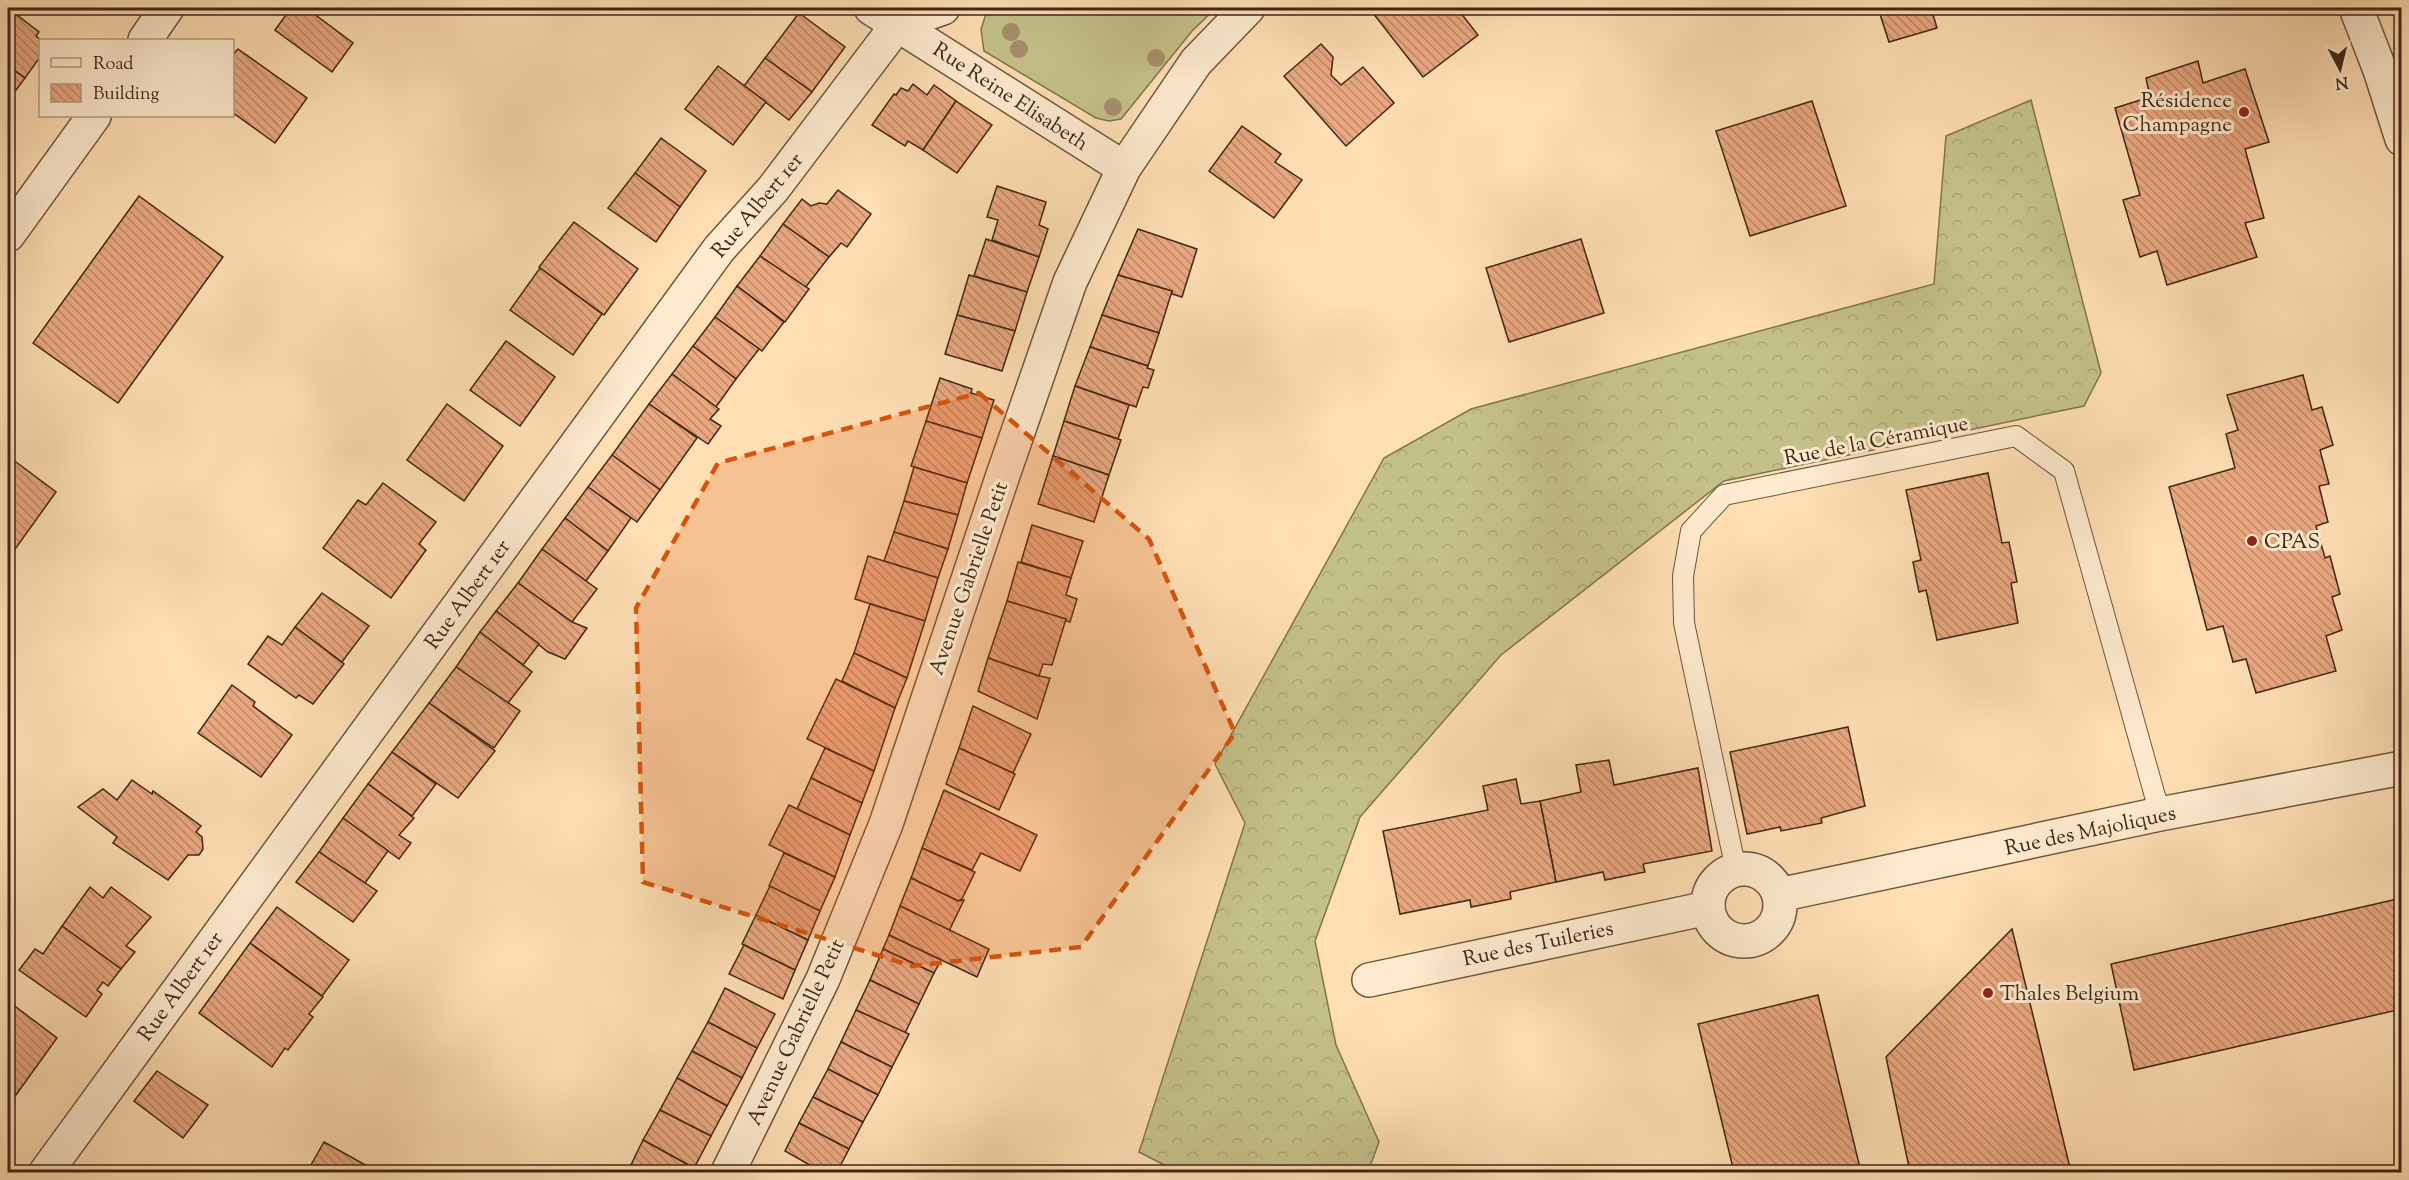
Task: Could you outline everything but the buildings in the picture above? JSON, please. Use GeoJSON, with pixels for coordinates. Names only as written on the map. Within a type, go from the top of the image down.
{"type":"FeatureCollection","features":[{"type":"Feature","properties":{"kind":"street"},"geometry":{"type":"LineString","coordinates":[[146,39],[167,8]]}},
{"type":"Feature","properties":{"kind":"street","name":"Rue Reine Elisabeth"},"geometry":{"type":"LineString","coordinates":[[885,16],[943,8]]}},
{"type":"Feature","properties":{"kind":"street","name":"Avenue Gabrielle Petit"},"geometry":{"type":"LineString","coordinates":[[728,1173],[823,979],[882,835],[1070,282],[1124,168],[1196,62],[1248,8]]}},
{"type":"Feature","properties":{"kind":"street"},"geometry":{"type":"LineString","coordinates":[[2356,8],[2380,70],[2402,139]]}},
{"type":"Feature","properties":{"kind":"street","name":"Rue Reine Elisabeth"},"geometry":{"type":"LineString","coordinates":[[885,16],[1124,168]]}},
{"type":"Feature","properties":{"kind":"street","name":"Rue Albert 1er"},"geometry":{"type":"LineString","coordinates":[[46,1173],[719,249],[773,189],[885,16]]}},
{"type":"Feature","properties":{"kind":"street"},"geometry":{"type":"LineString","coordinates":[[8,235],[93,117]]}},
{"type":"Feature","properties":{"kind":"street","name":"Rue des Majoliques"},"geometry":{"type":"LineString","coordinates":[[1779,895],[2160,814],[2402,768]]}},
{"type":"Feature","properties":{"kind":"street"},"geometry":{"type":"LineString","coordinates":[[1736,870],[1750,870],[1763,874],[1773,883],[1779,895],[1780,908],[1776,922],[1768,932],[1757,939],[1744,941],[1731,939],[1719,931],[1711,921],[1708,908],[1709,895],[1715,883],[1724,875],[1736,870]]}},
{"type":"Feature","properties":{"kind":"street","name":"Rue des Tuileries"},"geometry":{"type":"LineString","coordinates":[[1369,980],[1708,908]]}},
{"type":"Feature","properties":{"kind":"lane","name":"Rue de la Céramique"},"geometry":{"type":"LineString","coordinates":[[1736,870],[1684,622],[1683,576],[1691,531],[1725,495],[2016,436],[2064,471],[2160,814]]}},
{"type":"Feature","properties":{"kind":"highlighted area"},"geometry":{"type":"Polygon","coordinates":[[[979,393],[1149,539],[1235,733],[1081,947],[912,966],[643,882],[636,608],[718,463],[979,393]]]}},
{"type":"Feature","properties":{"kind":"green space"},"geometry":{"type":"Polygon","coordinates":[[[997,8],[1216,8],[1192,31],[1121,119],[1109,121],[1096,118],[984,51],[981,29],[987,11],[997,8]]]}},
{"type":"Feature","properties":{"kind":"green space"},"geometry":{"type":"Polygon","coordinates":[[[2031,100],[2101,373],[2084,406],[1724,481],[1501,655],[1360,817],[1315,941],[1336,1045],[1379,1142],[1368,1172],[1178,1172],[1139,1152],[1245,823],[1215,764],[1384,458],[1471,409],[1934,284],[1946,136],[2031,100]]]}},
{"type":"Feature","properties":{"kind":"place","name":"Résidence Champagne"},"geometry":{"type":"Point","coordinates":[2244,112]}},
{"type":"Feature","properties":{"kind":"place","name":"CPAS"},"geometry":{"type":"Point","coordinates":[2252,541]}},
{"type":"Feature","properties":{"kind":"place","name":"Thales Belgium"},"geometry":{"type":"Point","coordinates":[1988,993]}}]}
